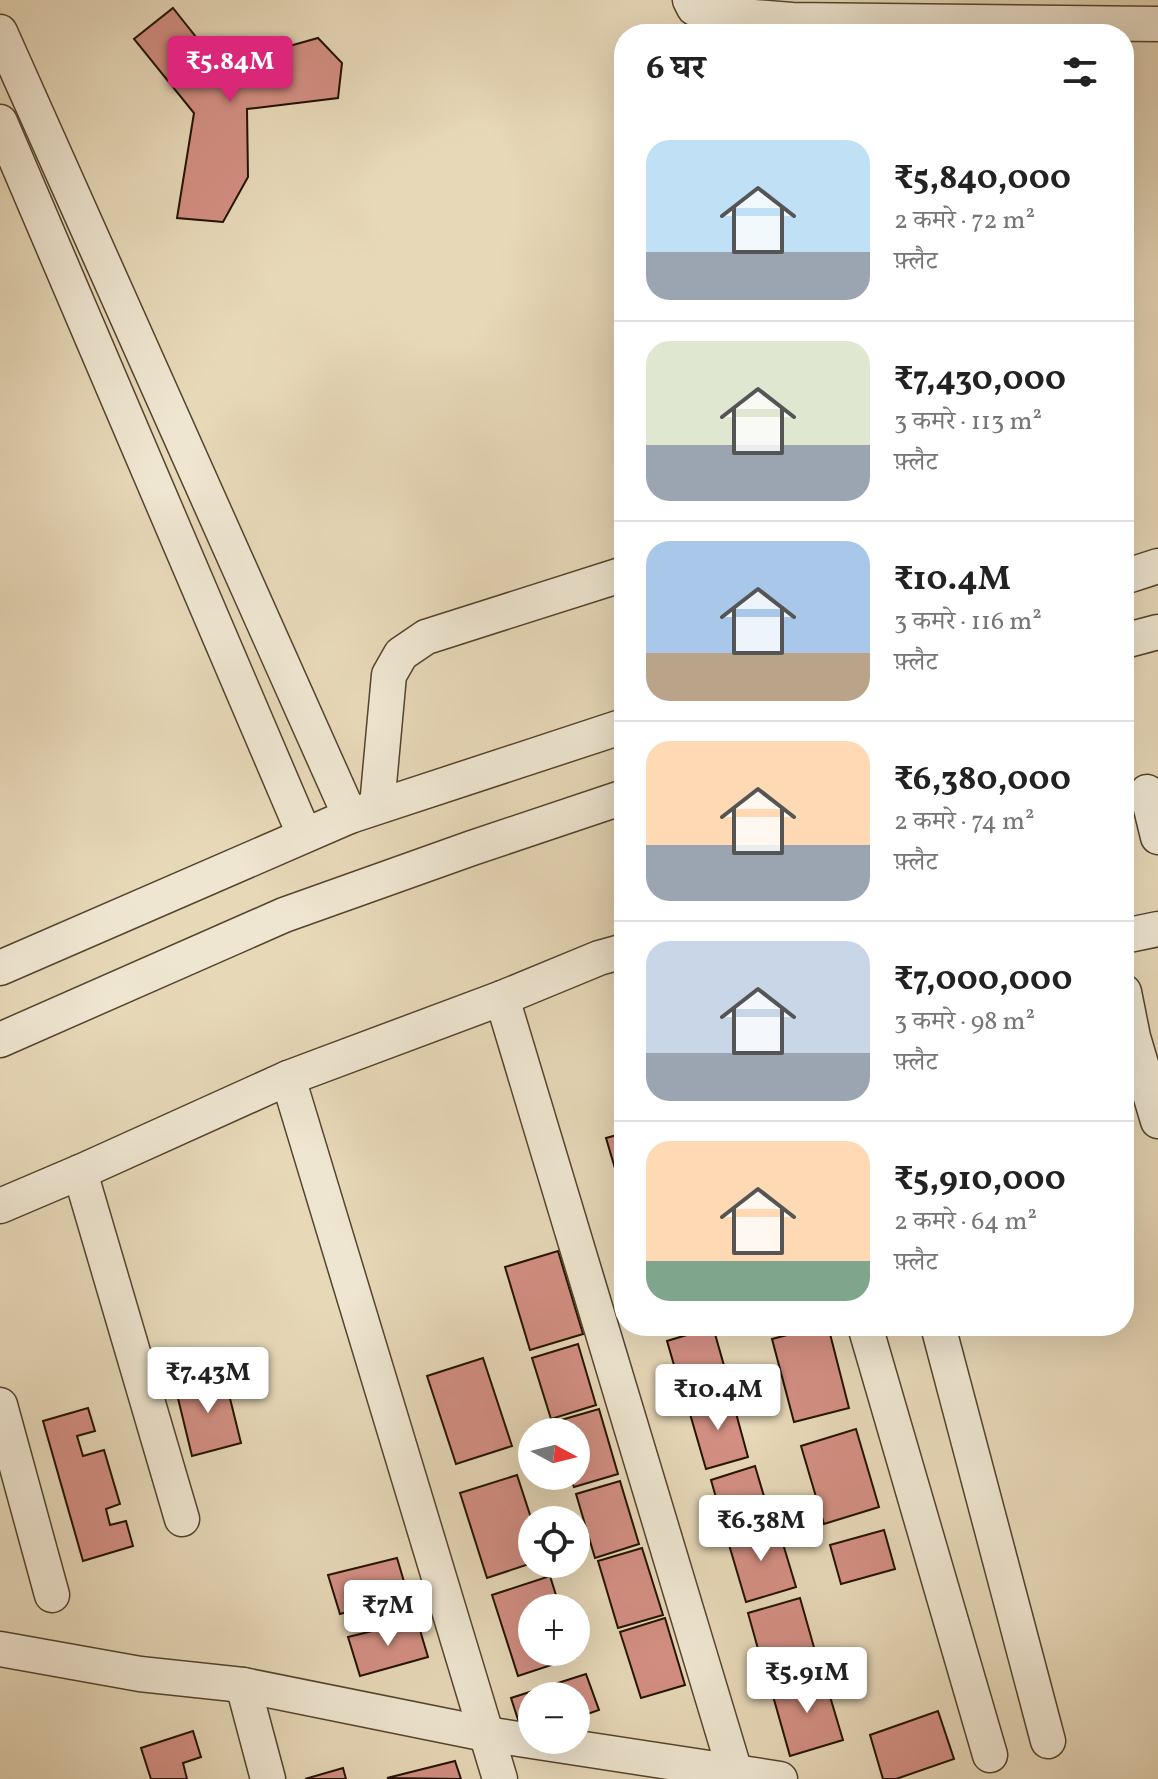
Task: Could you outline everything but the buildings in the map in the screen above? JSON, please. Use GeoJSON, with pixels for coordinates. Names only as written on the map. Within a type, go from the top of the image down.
{"type":"FeatureCollection","features":[{"type":"Feature","properties":{"kind":"street"},"geometry":{"type":"LineString","coordinates":[[690,0],[694,8],[703,13],[792,20],[1158,24]]}},
{"type":"Feature","properties":{"kind":"street"},"geometry":{"type":"LineString","coordinates":[[0,32],[363,811]]}},
{"type":"Feature","properties":{"kind":"street"},"geometry":{"type":"LineString","coordinates":[[2,133],[304,834]]}},
{"type":"Feature","properties":{"kind":"street"},"geometry":{"type":"LineString","coordinates":[[1134,574],[1158,566]]}},
{"type":"Feature","properties":{"kind":"street"},"geometry":{"type":"LineString","coordinates":[[363,811],[389,675],[401,654],[426,637],[614,577]]}},
{"type":"Feature","properties":{"kind":"street"},"geometry":{"type":"LineString","coordinates":[[1134,638],[1158,632]]}},
{"type":"Feature","properties":{"kind":"street"},"geometry":{"type":"LineString","coordinates":[[0,968],[363,811],[614,729]]}},
{"type":"Feature","properties":{"kind":"street"},"geometry":{"type":"LineString","coordinates":[[1143,793],[1158,837]]}},
{"type":"Feature","properties":{"kind":"street"},"geometry":{"type":"LineString","coordinates":[[0,1040],[284,915],[614,800]]}},
{"type":"Feature","properties":{"kind":"street"},"geometry":{"type":"LineString","coordinates":[[1134,934],[1158,929]]}},
{"type":"Feature","properties":{"kind":"street"},"geometry":{"type":"LineString","coordinates":[[0,1206],[288,1078],[614,954]]}},
{"type":"Feature","properties":{"kind":"street"},"geometry":{"type":"LineString","coordinates":[[502,998],[735,1772]]}},
{"type":"Feature","properties":{"kind":"street"},"geometry":{"type":"LineString","coordinates":[[1134,1040],[1158,1121]]}},
{"type":"Feature","properties":{"kind":"street"},"geometry":{"type":"LineString","coordinates":[[288,1078],[500,1779]]}},
{"type":"Feature","properties":{"kind":"street"},"geometry":{"type":"LineString","coordinates":[[80,1172],[182,1519]]}},
{"type":"Feature","properties":{"kind":"street"},"geometry":{"type":"LineString","coordinates":[[868,1336],[990,1755]]}},
{"type":"Feature","properties":{"kind":"street"},"geometry":{"type":"LineString","coordinates":[[941,1336],[1048,1741]]}},
{"type":"Feature","properties":{"kind":"street"},"geometry":{"type":"LineString","coordinates":[[0,1405],[52,1595]]}},
{"type":"Feature","properties":{"kind":"street"},"geometry":{"type":"LineString","coordinates":[[0,1649],[140,1674],[243,1685],[486,1734],[780,1779]]}},
{"type":"Feature","properties":{"kind":"street"},"geometry":{"type":"LineString","coordinates":[[243,1685],[268,1779]]}}]}
